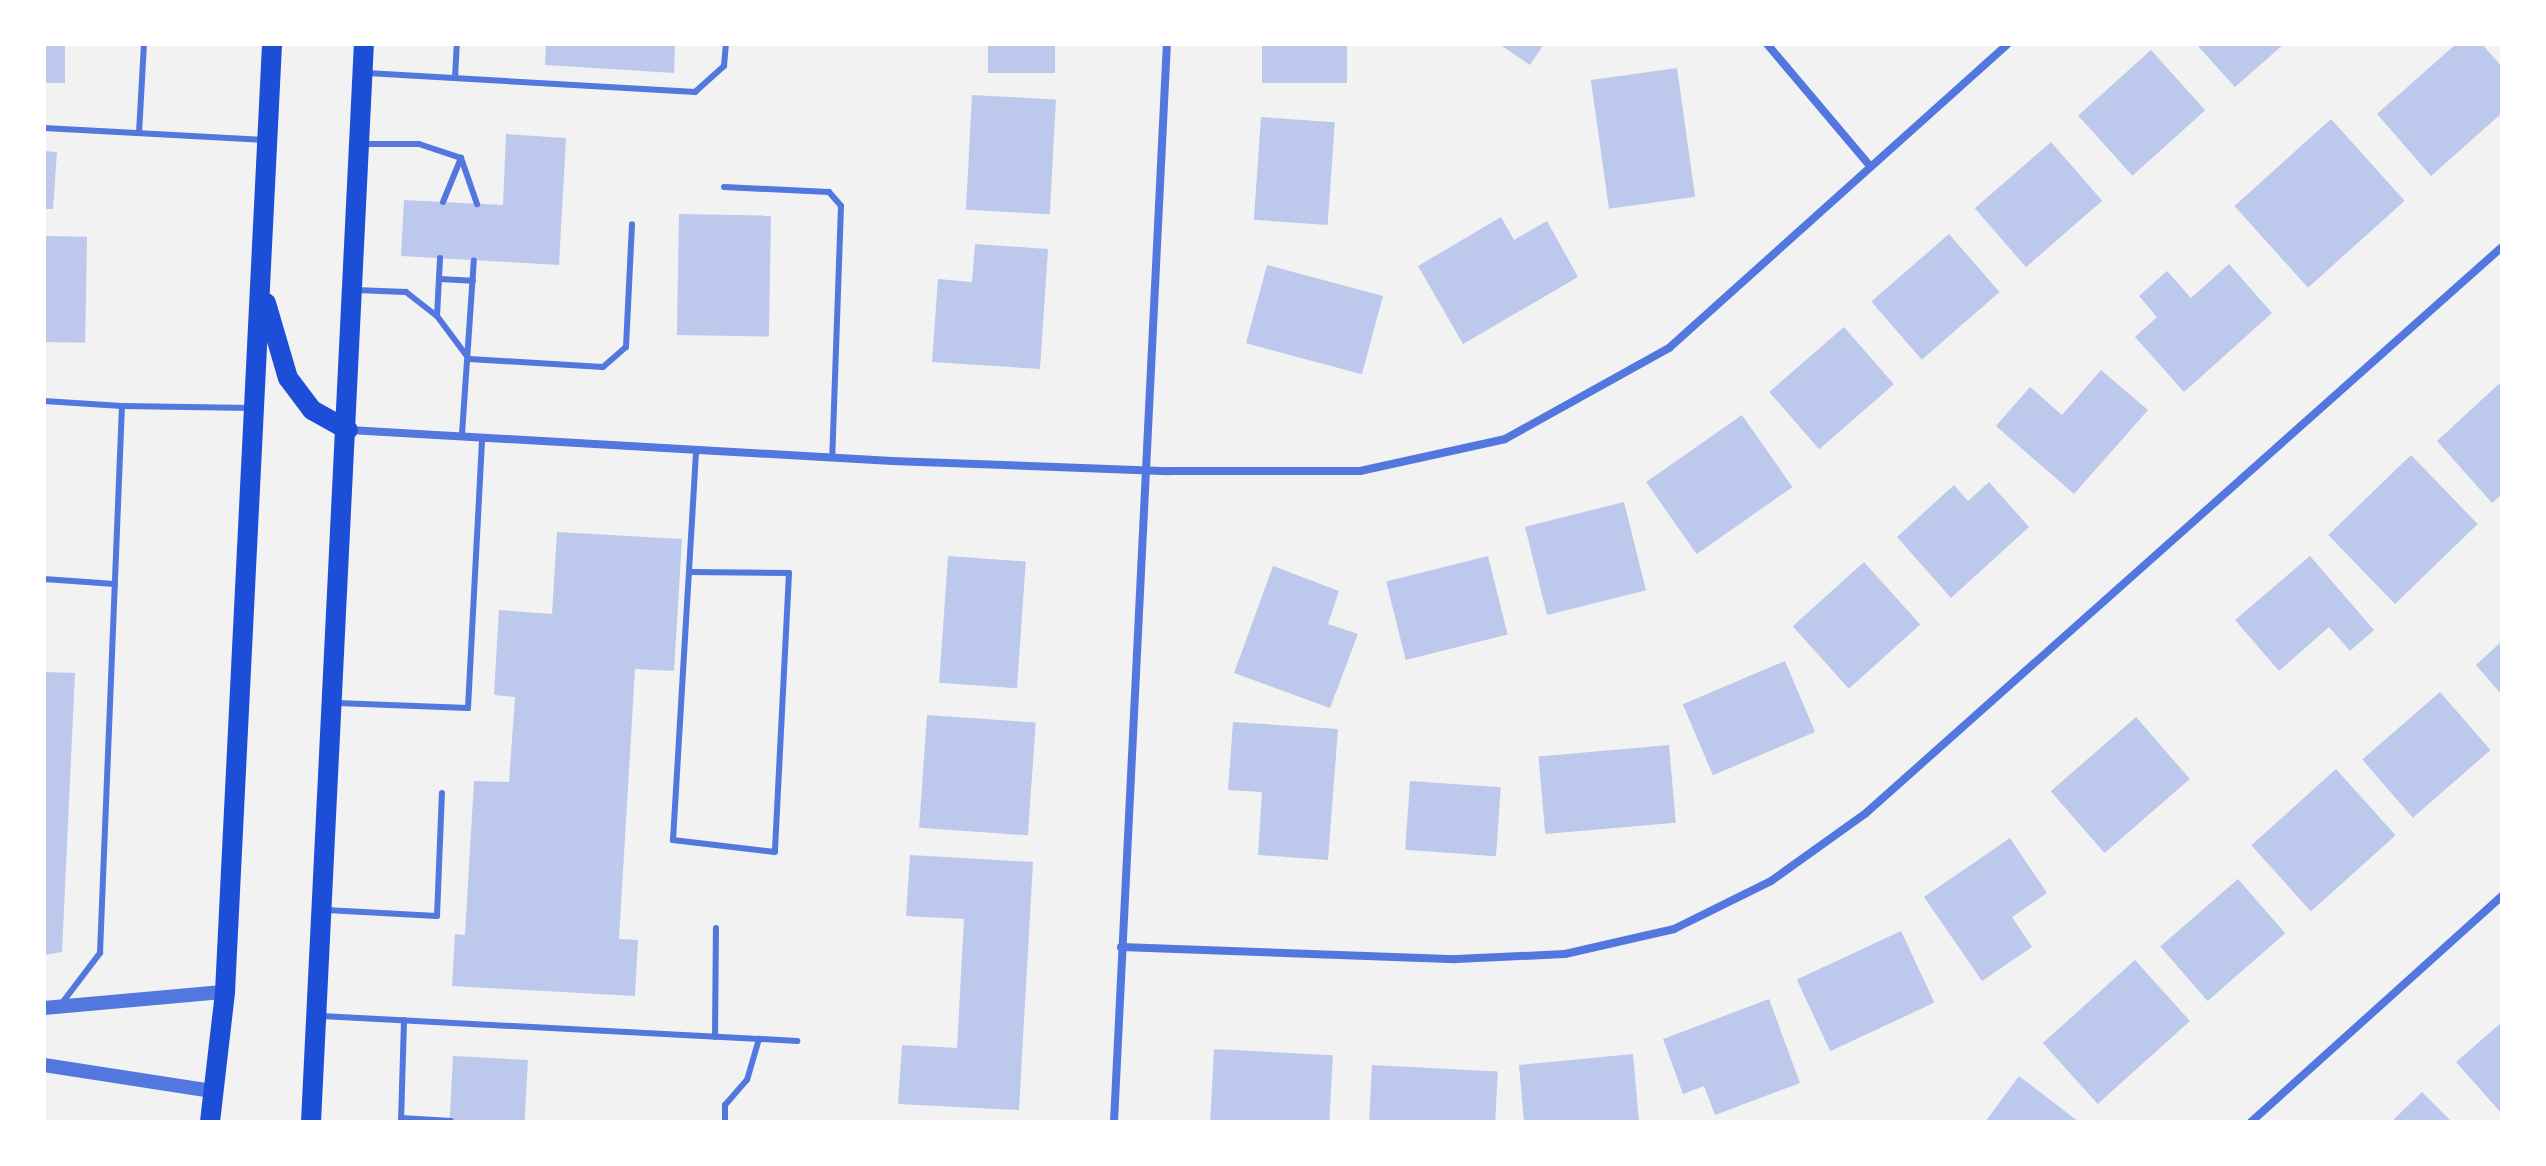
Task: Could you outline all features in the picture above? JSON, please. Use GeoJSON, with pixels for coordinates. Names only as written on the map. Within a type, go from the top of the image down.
{"type":"FeatureCollection","features":[{"type":"Feature","properties":{"kind":"main road"},"geometry":{"type":"LineString","coordinates":[[210,1122],[225,992],[272,44]]}},
{"type":"Feature","properties":{"kind":"main road"},"geometry":{"type":"LineString","coordinates":[[311,1122],[355,290],[364,44]]}},
{"type":"Feature","properties":{"kind":"main road"},"geometry":{"type":"LineString","coordinates":[[261,284],[288,378],[312,410],[348,430]]}},
{"type":"Feature","properties":{"kind":"street"},"geometry":{"type":"LineString","coordinates":[[1114,1122],[1167,44]]}},
{"type":"Feature","properties":{"kind":"street"},"geometry":{"type":"LineString","coordinates":[[1767,44],[1870,166]]}},
{"type":"Feature","properties":{"kind":"street"},"geometry":{"type":"LineString","coordinates":[[348,430],[462,434],[832,458],[1146,470],[1360,471],[1505,439],[1669,348],[2008,44]]}},
{"type":"Feature","properties":{"kind":"street"},"geometry":{"type":"LineString","coordinates":[[1121,947],[1456,959],[1565,954],[1674,929],[1771,881],[1866,813],[2502,247]]}},
{"type":"Feature","properties":{"kind":"street"},"geometry":{"type":"LineString","coordinates":[[2251,1122],[2502,896]]}},
{"type":"Feature","properties":{"kind":"street"},"geometry":{"type":"LineString","coordinates":[[52,1007],[225,992]]}},
{"type":"Feature","properties":{"kind":"street"},"geometry":{"type":"LineString","coordinates":[[44,1065],[212,1091]]}},
{"type":"Feature","properties":{"kind":"lane"},"geometry":{"type":"LineString","coordinates":[[139,133],[144,44]]}},
{"type":"Feature","properties":{"kind":"lane"},"geometry":{"type":"LineString","coordinates":[[455,78],[457,44]]}},
{"type":"Feature","properties":{"kind":"lane"},"geometry":{"type":"LineString","coordinates":[[363,73],[695,92],[724,66],[726,44]]}},
{"type":"Feature","properties":{"kind":"lane"},"geometry":{"type":"LineString","coordinates":[[44,128],[267,140]]}},
{"type":"Feature","properties":{"kind":"lane"},"geometry":{"type":"LineString","coordinates":[[360,144],[419,144],[461,158]]}},
{"type":"Feature","properties":{"kind":"lane"},"geometry":{"type":"LineString","coordinates":[[443,202],[461,158]]}},
{"type":"Feature","properties":{"kind":"lane"},"geometry":{"type":"LineString","coordinates":[[461,158],[477,204]]}},
{"type":"Feature","properties":{"kind":"lane"},"geometry":{"type":"LineString","coordinates":[[724,187],[829,192],[841,206],[832,458]]}},
{"type":"Feature","properties":{"kind":"lane"},"geometry":{"type":"LineString","coordinates":[[355,290],[406,292],[437,316],[469,359],[603,367],[626,347],[632,224]]}},
{"type":"Feature","properties":{"kind":"lane"},"geometry":{"type":"LineString","coordinates":[[437,316],[440,258]]}},
{"type":"Feature","properties":{"kind":"lane"},"geometry":{"type":"LineString","coordinates":[[462,434],[474,260]]}},
{"type":"Feature","properties":{"kind":"lane"},"geometry":{"type":"LineString","coordinates":[[439,279],[473,281]]}},
{"type":"Feature","properties":{"kind":"lane"},"geometry":{"type":"LineString","coordinates":[[44,401],[122,406],[255,408]]}},
{"type":"Feature","properties":{"kind":"lane"},"geometry":{"type":"LineString","coordinates":[[52,1007],[100,953],[122,406]]}},
{"type":"Feature","properties":{"kind":"lane"},"geometry":{"type":"LineString","coordinates":[[333,703],[468,708],[482,437]]}},
{"type":"Feature","properties":{"kind":"lane"},"geometry":{"type":"LineString","coordinates":[[690,572],[789,573],[775,852],[673,840],[696,450]]}},
{"type":"Feature","properties":{"kind":"lane"},"geometry":{"type":"LineString","coordinates":[[44,579],[115,584]]}},
{"type":"Feature","properties":{"kind":"lane"},"geometry":{"type":"LineString","coordinates":[[322,910],[437,916],[442,793]]}},
{"type":"Feature","properties":{"kind":"lane"},"geometry":{"type":"LineString","coordinates":[[715,1037],[716,928]]}},
{"type":"Feature","properties":{"kind":"lane"},"geometry":{"type":"LineString","coordinates":[[316,1016],[797,1041]]}},
{"type":"Feature","properties":{"kind":"lane"},"geometry":{"type":"LineString","coordinates":[[404,1020],[401,1120],[451,1121]]}},
{"type":"Feature","properties":{"kind":"lane"},"geometry":{"type":"LineString","coordinates":[[725,1122],[725,1105],[747,1080],[759,1039]]}},
{"type":"Feature","properties":{"kind":"building"},"geometry":{"type":"Polygon","coordinates":[[[44,44],[65,44],[65,83],[44,83],[44,44]]]}},
{"type":"Feature","properties":{"kind":"building"},"geometry":{"type":"Polygon","coordinates":[[[546,44],[675,44],[674,73],[545,65],[546,44]]]}},
{"type":"Feature","properties":{"kind":"building"},"geometry":{"type":"Polygon","coordinates":[[[988,44],[1055,44],[1055,73],[988,73],[988,44]]]}},
{"type":"Feature","properties":{"kind":"building"},"geometry":{"type":"Polygon","coordinates":[[[1262,44],[1347,44],[1347,83],[1262,83],[1262,44]]]}},
{"type":"Feature","properties":{"kind":"building"},"geometry":{"type":"Polygon","coordinates":[[[1499,44],[1544,44],[1530,65],[1499,44]]]}},
{"type":"Feature","properties":{"kind":"building"},"geometry":{"type":"Polygon","coordinates":[[[2196,44],[2284,44],[2235,87],[2196,44]]]}},
{"type":"Feature","properties":{"kind":"building"},"geometry":{"type":"Polygon","coordinates":[[[2456,44],[2482,44],[2502,67],[2502,113],[2431,176],[2377,114],[2456,44]]]}},
{"type":"Feature","properties":{"kind":"building"},"geometry":{"type":"Polygon","coordinates":[[[2151,50],[2205,110],[2132,176],[2078,116],[2151,50]]]}},
{"type":"Feature","properties":{"kind":"building"},"geometry":{"type":"Polygon","coordinates":[[[1677,68],[1695,197],[1609,209],[1591,80],[1677,68]]]}},
{"type":"Feature","properties":{"kind":"building"},"geometry":{"type":"Polygon","coordinates":[[[972,95],[1056,99],[1050,214],[966,210],[972,95]]]}},
{"type":"Feature","properties":{"kind":"building"},"geometry":{"type":"Polygon","coordinates":[[[1261,117],[1335,122],[1328,225],[1254,220],[1261,117]]]}},
{"type":"Feature","properties":{"kind":"building"},"geometry":{"type":"Polygon","coordinates":[[[2331,119],[2405,201],[2308,288],[2234,206],[2331,119]]]}},
{"type":"Feature","properties":{"kind":"building"},"geometry":{"type":"Polygon","coordinates":[[[506,134],[566,138],[559,265],[401,256],[404,200],[503,205],[506,134]]]}},
{"type":"Feature","properties":{"kind":"building"},"geometry":{"type":"Polygon","coordinates":[[[2051,142],[2102,201],[2026,267],[1975,208],[2051,142]]]}},
{"type":"Feature","properties":{"kind":"building"},"geometry":{"type":"Polygon","coordinates":[[[44,151],[57,152],[53,209],[44,209],[44,151]]]}},
{"type":"Feature","properties":{"kind":"building"},"geometry":{"type":"Polygon","coordinates":[[[679,214],[771,216],[769,337],[677,335],[679,214]]]}},
{"type":"Feature","properties":{"kind":"building"},"geometry":{"type":"Polygon","coordinates":[[[1501,217],[1514,240],[1547,221],[1578,277],[1463,344],[1418,266],[1501,217]]]}},
{"type":"Feature","properties":{"kind":"building"},"geometry":{"type":"Polygon","coordinates":[[[1949,234],[2000,292],[1922,360],[1871,302],[1949,234]]]}},
{"type":"Feature","properties":{"kind":"building"},"geometry":{"type":"Polygon","coordinates":[[[44,236],[87,237],[85,343],[44,342],[44,236]]]}},
{"type":"Feature","properties":{"kind":"building"},"geometry":{"type":"Polygon","coordinates":[[[975,244],[1048,249],[1040,369],[932,362],[938,279],[972,282],[975,244]]]}},
{"type":"Feature","properties":{"kind":"building"},"geometry":{"type":"Polygon","coordinates":[[[2229,264],[2272,313],[2184,392],[2135,337],[2157,317],[2139,296],[2167,271],[2191,298],[2229,264]]]}},
{"type":"Feature","properties":{"kind":"building"},"geometry":{"type":"Polygon","coordinates":[[[1267,265],[1383,296],[1362,374],[1246,343],[1267,265]]]}},
{"type":"Feature","properties":{"kind":"building"},"geometry":{"type":"Polygon","coordinates":[[[1844,327],[1894,384],[1819,449],[1769,392],[1844,327]]]}},
{"type":"Feature","properties":{"kind":"building"},"geometry":{"type":"Polygon","coordinates":[[[2101,370],[2148,410],[2074,494],[1996,426],[2030,387],[2062,415],[2101,370]]]}},
{"type":"Feature","properties":{"kind":"building"},"geometry":{"type":"Polygon","coordinates":[[[2502,381],[2502,494],[2492,503],[2437,441],[2502,381]]]}},
{"type":"Feature","properties":{"kind":"building"},"geometry":{"type":"Polygon","coordinates":[[[1742,415],[1792,487],[1697,554],[1646,482],[1742,415]]]}},
{"type":"Feature","properties":{"kind":"building"},"geometry":{"type":"Polygon","coordinates":[[[2411,455],[2478,524],[2395,604],[2328,535],[2411,455]]]}},
{"type":"Feature","properties":{"kind":"building"},"geometry":{"type":"Polygon","coordinates":[[[1989,482],[2029,527],[1951,598],[1897,537],[1954,485],[1968,501],[1989,482]]]}},
{"type":"Feature","properties":{"kind":"building"},"geometry":{"type":"Polygon","coordinates":[[[1624,502],[1646,590],[1547,615],[1525,527],[1624,502]]]}},
{"type":"Feature","properties":{"kind":"building"},"geometry":{"type":"Polygon","coordinates":[[[557,532],[682,539],[674,671],[635,669],[619,939],[638,940],[635,996],[452,986],[455,934],[465,935],[474,781],[509,782],[515,697],[494,695],[499,610],[552,614],[557,532]]]}},
{"type":"Feature","properties":{"kind":"building"},"geometry":{"type":"Polygon","coordinates":[[[948,556],[1026,561],[1017,688],[939,683],[948,556]]]}},
{"type":"Feature","properties":{"kind":"building"},"geometry":{"type":"Polygon","coordinates":[[[1488,556],[1508,635],[1406,660],[1386,581],[1488,556]]]}},
{"type":"Feature","properties":{"kind":"building"},"geometry":{"type":"Polygon","coordinates":[[[2310,556],[2374,630],[2350,651],[2329,627],[2279,671],[2235,620],[2310,556]]]}},
{"type":"Feature","properties":{"kind":"building"},"geometry":{"type":"Polygon","coordinates":[[[1864,562],[1920,624],[1849,689],[1793,626],[1864,562]]]}},
{"type":"Feature","properties":{"kind":"building"},"geometry":{"type":"Polygon","coordinates":[[[1273,566],[1339,591],[1328,624],[1358,634],[1330,708],[1234,673],[1273,566]]]}},
{"type":"Feature","properties":{"kind":"building"},"geometry":{"type":"Polygon","coordinates":[[[2502,641],[2502,695],[2476,665],[2502,641]]]}},
{"type":"Feature","properties":{"kind":"building"},"geometry":{"type":"Polygon","coordinates":[[[1785,661],[1815,732],[1713,775],[1683,704],[1785,661]]]}},
{"type":"Feature","properties":{"kind":"building"},"geometry":{"type":"Polygon","coordinates":[[[44,672],[75,673],[62,952],[44,955],[44,672]]]}},
{"type":"Feature","properties":{"kind":"building"},"geometry":{"type":"Polygon","coordinates":[[[2440,692],[2491,750],[2413,818],[2362,760],[2440,692]]]}},
{"type":"Feature","properties":{"kind":"building"},"geometry":{"type":"Polygon","coordinates":[[[927,715],[1036,723],[1028,835],[919,828],[927,715]]]}},
{"type":"Feature","properties":{"kind":"building"},"geometry":{"type":"Polygon","coordinates":[[[2136,717],[2190,779],[2105,853],[2051,791],[2136,717]]]}},
{"type":"Feature","properties":{"kind":"building"},"geometry":{"type":"Polygon","coordinates":[[[1233,722],[1338,729],[1328,860],[1258,855],[1262,792],[1228,790],[1233,722]]]}},
{"type":"Feature","properties":{"kind":"building"},"geometry":{"type":"Polygon","coordinates":[[[1669,745],[1676,823],[1545,834],[1538,756],[1669,745]]]}},
{"type":"Feature","properties":{"kind":"building"},"geometry":{"type":"Polygon","coordinates":[[[2336,769],[2396,835],[2311,911],[2251,845],[2336,769]]]}},
{"type":"Feature","properties":{"kind":"building"},"geometry":{"type":"Polygon","coordinates":[[[1410,781],[1501,787],[1496,856],[1405,850],[1410,781]]]}},
{"type":"Feature","properties":{"kind":"building"},"geometry":{"type":"Polygon","coordinates":[[[2010,838],[2047,893],[2012,917],[2032,947],[1982,981],[1924,897],[2010,838]]]}},
{"type":"Feature","properties":{"kind":"building"},"geometry":{"type":"Polygon","coordinates":[[[910,855],[1033,862],[1019,1110],[898,1104],[902,1045],[957,1048],[964,919],[906,916],[910,855]]]}},
{"type":"Feature","properties":{"kind":"building"},"geometry":{"type":"Polygon","coordinates":[[[2238,879],[2285,933],[2208,1001],[2160,947],[2238,879]]]}},
{"type":"Feature","properties":{"kind":"building"},"geometry":{"type":"Polygon","coordinates":[[[1901,931],[1934,1003],[1830,1051],[1797,980],[1901,931]]]}},
{"type":"Feature","properties":{"kind":"building"},"geometry":{"type":"Polygon","coordinates":[[[2135,960],[2190,1021],[2098,1104],[2043,1043],[2135,960]]]}},
{"type":"Feature","properties":{"kind":"building"},"geometry":{"type":"Polygon","coordinates":[[[1769,999],[1800,1083],[1715,1115],[1704,1086],[1683,1094],[1663,1039],[1769,999]]]}},
{"type":"Feature","properties":{"kind":"building"},"geometry":{"type":"Polygon","coordinates":[[[2502,1022],[2502,1114],[2456,1062],[2502,1022]]]}},
{"type":"Feature","properties":{"kind":"building"},"geometry":{"type":"Polygon","coordinates":[[[1214,1049],[1333,1055],[1329,1122],[1210,1122],[1214,1049]]]}},
{"type":"Feature","properties":{"kind":"building"},"geometry":{"type":"Polygon","coordinates":[[[1633,1054],[1639,1122],[1524,1122],[1519,1065],[1633,1054]]]}},
{"type":"Feature","properties":{"kind":"building"},"geometry":{"type":"Polygon","coordinates":[[[453,1056],[528,1060],[525,1122],[450,1122],[453,1056]]]}},
{"type":"Feature","properties":{"kind":"building"},"geometry":{"type":"Polygon","coordinates":[[[1372,1065],[1498,1072],[1495,1122],[1369,1122],[1372,1065]]]}},
{"type":"Feature","properties":{"kind":"building"},"geometry":{"type":"Polygon","coordinates":[[[2019,1076],[2079,1122],[1985,1122],[2019,1076]]]}},
{"type":"Feature","properties":{"kind":"building"},"geometry":{"type":"Polygon","coordinates":[[[2422,1092],[2452,1122],[2391,1122],[2422,1092]]]}}]}
